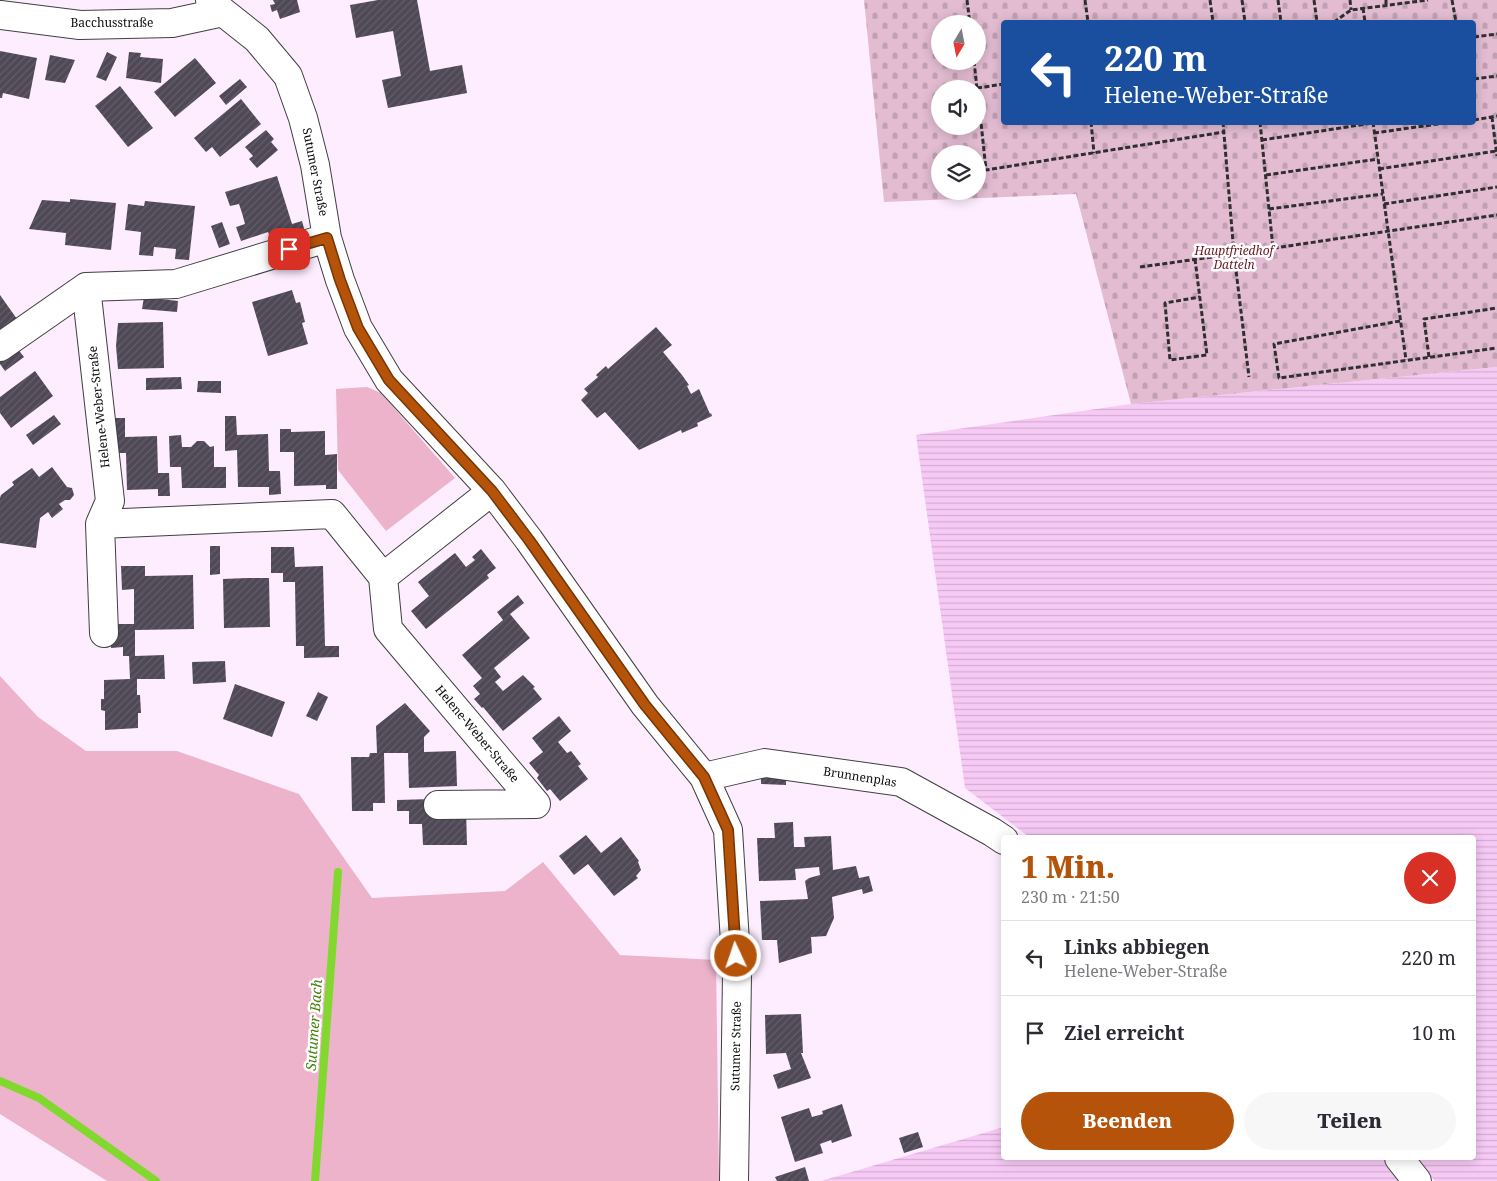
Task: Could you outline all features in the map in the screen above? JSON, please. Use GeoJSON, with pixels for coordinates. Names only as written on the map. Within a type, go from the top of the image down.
{"type":"FeatureCollection","features":[{"type":"Feature","properties":{"kind":"street","name":"Bacchusstraße"},"geometry":{"type":"LineString","coordinates":[[0,14],[80,25],[172,23],[216,6]]}},
{"type":"Feature","properties":{"kind":"street","name":"Sutumer Straße"},"geometry":{"type":"LineString","coordinates":[[216,6],[257,39],[288,76],[303,118],[315,165],[327,238],[340,280],[358,328],[389,380],[492,491],[529,540],[645,705],[704,777],[728,830],[737,974],[734,1181]]}},
{"type":"Feature","properties":{"kind":"street"},"geometry":{"type":"LineString","coordinates":[[0,347],[86,287],[176,284],[327,238]]}},
{"type":"Feature","properties":{"kind":"street","name":"Helene-Weber-Straße"},"geometry":{"type":"LineString","coordinates":[[86,287],[110,501],[100,524],[104,633]]}},
{"type":"Feature","properties":{"kind":"street"},"geometry":{"type":"LineString","coordinates":[[100,524],[332,514],[382,577],[492,491]]}},
{"type":"Feature","properties":{"kind":"street","name":"Helene-Weber-Straße"},"geometry":{"type":"LineString","coordinates":[[382,577],[388,629],[536,804],[438,805]]}},
{"type":"Feature","properties":{"kind":"street","name":"Brunnenplas"},"geometry":{"type":"LineString","coordinates":[[704,777],[765,763],[901,782],[1001,838]]}},
{"type":"Feature","properties":{"kind":"street"},"geometry":{"type":"LineString","coordinates":[[1400,1160],[1416,1181]]}},
{"type":"Feature","properties":{"kind":"path"},"geometry":{"type":"LineString","coordinates":[[967,0],[969,15]]}},
{"type":"Feature","properties":{"kind":"path"},"geometry":{"type":"LineString","coordinates":[[1085,0],[1088,20]]}},
{"type":"Feature","properties":{"kind":"path"},"geometry":{"type":"LineString","coordinates":[[1210,0],[1213,20]]}},
{"type":"Feature","properties":{"kind":"path"},"geometry":{"type":"LineString","coordinates":[[1242,0],[1245,20]]}},
{"type":"Feature","properties":{"kind":"path"},"geometry":{"type":"LineString","coordinates":[[1278,0],[1281,20]]}},
{"type":"Feature","properties":{"kind":"path"},"geometry":{"type":"LineString","coordinates":[[1314,0],[1317,20]]}},
{"type":"Feature","properties":{"kind":"path"},"geometry":{"type":"LineString","coordinates":[[1350,0],[1351,10]]}},
{"type":"Feature","properties":{"kind":"path"},"geometry":{"type":"LineString","coordinates":[[1386,0],[1386,6]]}},
{"type":"Feature","properties":{"kind":"path"},"geometry":{"type":"LineString","coordinates":[[1337,20],[1351,10],[1428,0]]}},
{"type":"Feature","properties":{"kind":"path"},"geometry":{"type":"LineString","coordinates":[[1452,0],[1456,20]]}},
{"type":"Feature","properties":{"kind":"path"},"geometry":{"type":"LineString","coordinates":[[1363,8],[1366,20]]}},
{"type":"Feature","properties":{"kind":"path"},"geometry":{"type":"LineString","coordinates":[[1476,37],[1497,34]]}},
{"type":"Feature","properties":{"kind":"path"},"geometry":{"type":"LineString","coordinates":[[1476,79],[1497,76]]}},
{"type":"Feature","properties":{"kind":"path"},"geometry":{"type":"LineString","coordinates":[[986,87],[1001,84]]}},
{"type":"Feature","properties":{"kind":"path"},"geometry":{"type":"LineString","coordinates":[[1476,120],[1497,116]]}},
{"type":"Feature","properties":{"kind":"path"},"geometry":{"type":"LineString","coordinates":[[1492,117],[1497,156]]}},
{"type":"Feature","properties":{"kind":"path"},"geometry":{"type":"LineString","coordinates":[[1091,125],[1094,153]]}},
{"type":"Feature","properties":{"kind":"path"},"geometry":{"type":"LineString","coordinates":[[1223,125],[1234,254],[1249,377]]}},
{"type":"Feature","properties":{"kind":"path"},"geometry":{"type":"LineString","coordinates":[[1260,125],[1273,248]]}},
{"type":"Feature","properties":{"kind":"path"},"geometry":{"type":"LineString","coordinates":[[1262,140],[1360,125]]}},
{"type":"Feature","properties":{"kind":"path"},"geometry":{"type":"LineString","coordinates":[[1373,125],[1406,360]]}},
{"type":"Feature","properties":{"kind":"path"},"geometry":{"type":"LineString","coordinates":[[1374,134],[1432,125]]}},
{"type":"Feature","properties":{"kind":"path"},"geometry":{"type":"LineString","coordinates":[[982,135],[986,170],[1224,132]]}},
{"type":"Feature","properties":{"kind":"path"},"geometry":{"type":"LineString","coordinates":[[1379,169],[1496,151]]}},
{"type":"Feature","properties":{"kind":"path"},"geometry":{"type":"LineString","coordinates":[[1266,176],[1378,159]]}},
{"type":"Feature","properties":{"kind":"path"},"geometry":{"type":"LineString","coordinates":[[1384,204],[1497,187]]}},
{"type":"Feature","properties":{"kind":"path"},"geometry":{"type":"LineString","coordinates":[[1269,210],[1382,194]]}},
{"type":"Feature","properties":{"kind":"path"},"geometry":{"type":"LineString","coordinates":[[1140,267],[1497,215]]}},
{"type":"Feature","properties":{"kind":"path"},"geometry":{"type":"LineString","coordinates":[[1195,259],[1200,298],[1206,355],[1170,360],[1165,303],[1200,298]]}},
{"type":"Feature","properties":{"kind":"path"},"geometry":{"type":"LineString","coordinates":[[1429,357],[1424,319],[1497,308]]}},
{"type":"Feature","properties":{"kind":"path"},"geometry":{"type":"LineString","coordinates":[[1400,321],[1274,344],[1279,378],[1497,348]]}},
{"type":"Feature","properties":{"kind":"shaded area"},"geometry":{"type":"Polygon","coordinates":[[[1497,367],[1497,1181],[1435,1181],[1417,1160],[1476,1160],[1476,835],[1026,835],[965,788],[916,435],[1131,404],[1497,367]]]}},
{"type":"Feature","properties":{"kind":"shaded area"},"geometry":{"type":"Polygon","coordinates":[[[367,387],[381,393],[455,478],[386,531],[338,470],[336,389],[367,387]]]}},
{"type":"Feature","properties":{"kind":"shaded area"},"geometry":{"type":"Polygon","coordinates":[[[0,676],[38,717],[86,751],[177,751],[299,794],[372,898],[505,891],[543,862],[620,955],[716,960],[719,1181],[107,1181],[0,1114],[0,676]]]}},
{"type":"Feature","properties":{"kind":"shaded area"},"geometry":{"type":"Polygon","coordinates":[[[1001,1128],[1001,1160],[1385,1160],[1400,1181],[821,1181],[1001,1128]]]}},
{"type":"Feature","properties":{"kind":"green space","name":"Hauptfriedhof Datteln"},"geometry":{"type":"Polygon","coordinates":[[[864,0],[1497,0],[1497,367],[1131,404],[1076,194],[986,198],[986,145],[931,145],[932,200],[884,202],[864,0]]]}},
{"type":"Feature","properties":{"kind":"building"},"geometry":{"type":"Polygon","coordinates":[[[273,0],[297,0],[300,12],[280,19],[277,10],[272,12],[270,5],[275,4],[273,0]]]}},
{"type":"Feature","properties":{"kind":"building"},"geometry":{"type":"Polygon","coordinates":[[[378,0],[417,0],[430,71],[462,65],[467,93],[388,108],[382,80],[401,76],[393,31],[356,38],[350,5],[378,0]]]}},
{"type":"Feature","properties":{"kind":"building"},"geometry":{"type":"Polygon","coordinates":[[[0,51],[37,58],[29,99],[3,93],[2,98],[0,98],[0,51]]]}},
{"type":"Feature","properties":{"kind":"building"},"geometry":{"type":"Polygon","coordinates":[[[107,52],[117,57],[106,81],[96,77],[107,52]]]}},
{"type":"Feature","properties":{"kind":"building"},"geometry":{"type":"Polygon","coordinates":[[[129,52],[141,53],[140,57],[163,59],[161,83],[126,78],[129,52]]]}},
{"type":"Feature","properties":{"kind":"building"},"geometry":{"type":"Polygon","coordinates":[[[50,55],[75,60],[65,83],[45,80],[50,55]]]}},
{"type":"Feature","properties":{"kind":"building"},"geometry":{"type":"Polygon","coordinates":[[[195,58],[216,83],[175,117],[154,92],[195,58]]]}},
{"type":"Feature","properties":{"kind":"building"},"geometry":{"type":"Polygon","coordinates":[[[240,79],[247,87],[226,105],[219,96],[240,79]]]}},
{"type":"Feature","properties":{"kind":"building"},"geometry":{"type":"Polygon","coordinates":[[[120,86],[153,128],[128,147],[95,106],[120,86]]]}},
{"type":"Feature","properties":{"kind":"building"},"geometry":{"type":"Polygon","coordinates":[[[241,99],[261,124],[220,157],[212,147],[206,152],[194,138],[241,99]]]}},
{"type":"Feature","properties":{"kind":"building"},"geometry":{"type":"Polygon","coordinates":[[[266,130],[274,139],[271,142],[278,150],[257,168],[249,159],[253,156],[245,147],[266,130]]]}},
{"type":"Feature","properties":{"kind":"building"},"geometry":{"type":"Polygon","coordinates":[[[277,176],[292,224],[302,221],[305,232],[272,243],[268,232],[241,241],[236,227],[245,224],[242,213],[239,204],[230,206],[225,192],[277,176]]]}},
{"type":"Feature","properties":{"kind":"building"},"geometry":{"type":"Polygon","coordinates":[[[70,199],[116,203],[111,250],[65,245],[66,233],[29,229],[42,200],[70,202],[70,199]]]}},
{"type":"Feature","properties":{"kind":"building"},"geometry":{"type":"Polygon","coordinates":[[[145,201],[195,206],[189,260],[175,259],[176,249],[154,247],[153,256],[139,255],[141,232],[125,230],[128,204],[144,206],[145,201]]]}},
{"type":"Feature","properties":{"kind":"building"},"geometry":{"type":"Polygon","coordinates":[[[222,222],[230,244],[219,248],[211,226],[222,222]]]}},
{"type":"Feature","properties":{"kind":"building"},"geometry":{"type":"Polygon","coordinates":[[[292,290],[296,303],[300,302],[305,322],[302,323],[308,344],[268,356],[252,302],[292,290]]]}},
{"type":"Feature","properties":{"kind":"building"},"geometry":{"type":"Polygon","coordinates":[[[0,295],[17,319],[0,332],[0,295]]]}},
{"type":"Feature","properties":{"kind":"building"},"geometry":{"type":"Polygon","coordinates":[[[144,297],[178,301],[177,312],[142,309],[144,297]]]}},
{"type":"Feature","properties":{"kind":"building"},"geometry":{"type":"Polygon","coordinates":[[[163,322],[164,368],[118,369],[116,346],[118,323],[163,322]]]}},
{"type":"Feature","properties":{"kind":"building"},"geometry":{"type":"Polygon","coordinates":[[[656,327],[672,345],[663,352],[689,385],[687,386],[691,394],[699,389],[712,416],[697,423],[698,426],[682,433],[681,430],[639,450],[605,412],[597,418],[581,400],[588,393],[584,389],[598,377],[596,375],[606,366],[608,369],[656,327]]]}},
{"type":"Feature","properties":{"kind":"building"},"geometry":{"type":"Polygon","coordinates":[[[17,348],[24,357],[5,371],[0,361],[17,348]]]}},
{"type":"Feature","properties":{"kind":"building"},"geometry":{"type":"Polygon","coordinates":[[[35,371],[53,396],[11,428],[0,413],[0,397],[35,371]]]}},
{"type":"Feature","properties":{"kind":"building"},"geometry":{"type":"Polygon","coordinates":[[[181,377],[182,389],[146,390],[146,378],[181,377]]]}},
{"type":"Feature","properties":{"kind":"building"},"geometry":{"type":"Polygon","coordinates":[[[198,381],[221,381],[221,393],[197,392],[198,381]]]}},
{"type":"Feature","properties":{"kind":"building"},"geometry":{"type":"Polygon","coordinates":[[[54,415],[61,424],[33,445],[26,435],[54,415]]]}},
{"type":"Feature","properties":{"kind":"building"},"geometry":{"type":"Polygon","coordinates":[[[225,416],[236,416],[237,435],[268,434],[269,471],[280,471],[281,494],[269,495],[269,487],[238,487],[237,450],[225,451],[225,416]]]}},
{"type":"Feature","properties":{"kind":"building"},"geometry":{"type":"Polygon","coordinates":[[[114,418],[125,418],[125,437],[157,436],[158,473],[169,473],[170,496],[158,496],[158,489],[127,490],[126,453],[115,453],[114,418]]]}},
{"type":"Feature","properties":{"kind":"building"},"geometry":{"type":"Polygon","coordinates":[[[280,429],[291,429],[291,432],[325,431],[325,455],[337,454],[337,489],[326,489],[326,485],[294,486],[294,452],[280,452],[280,429]]]}},
{"type":"Feature","properties":{"kind":"building"},"geometry":{"type":"Polygon","coordinates":[[[181,435],[182,447],[191,447],[197,441],[204,441],[210,447],[214,446],[214,467],[226,467],[226,488],[182,488],[181,467],[170,467],[169,436],[181,435]]]}},
{"type":"Feature","properties":{"kind":"building"},"geometry":{"type":"Polygon","coordinates":[[[52,467],[67,487],[72,488],[74,495],[70,500],[65,500],[59,504],[63,509],[52,518],[48,512],[40,518],[36,548],[0,543],[1,495],[14,485],[12,482],[32,468],[39,477],[52,467]]]}},
{"type":"Feature","properties":{"kind":"building"},"geometry":{"type":"Polygon","coordinates":[[[210,546],[220,546],[220,574],[210,575],[210,546]]]}},
{"type":"Feature","properties":{"kind":"building"},"geometry":{"type":"Polygon","coordinates":[[[271,547],[294,547],[295,567],[323,566],[325,646],[339,646],[339,657],[304,658],[304,646],[296,646],[295,582],[283,582],[283,573],[271,573],[271,547]]]}},
{"type":"Feature","properties":{"kind":"building"},"geometry":{"type":"Polygon","coordinates":[[[481,549],[496,568],[487,575],[489,578],[426,629],[411,611],[429,596],[418,582],[455,553],[466,567],[475,560],[472,557],[481,549]]]}},
{"type":"Feature","properties":{"kind":"building"},"geometry":{"type":"Polygon","coordinates":[[[121,566],[145,566],[145,576],[193,575],[194,629],[135,630],[135,656],[164,655],[165,679],[137,679],[137,695],[140,695],[141,713],[138,713],[138,728],[105,730],[105,711],[101,710],[101,699],[104,699],[104,680],[130,679],[129,656],[123,656],[123,647],[111,648],[111,624],[134,624],[134,589],[122,590],[121,566]]]}},
{"type":"Feature","properties":{"kind":"building"},"geometry":{"type":"Polygon","coordinates":[[[269,578],[270,627],[224,628],[223,579],[269,578]]]}},
{"type":"Feature","properties":{"kind":"building"},"geometry":{"type":"Polygon","coordinates":[[[518,595],[524,603],[510,614],[530,638],[494,668],[501,677],[495,682],[503,691],[523,675],[535,687],[533,688],[542,699],[503,731],[474,699],[480,694],[473,686],[482,678],[462,655],[503,620],[497,612],[518,595]]]}},
{"type":"Feature","properties":{"kind":"building"},"geometry":{"type":"Polygon","coordinates":[[[225,661],[226,682],[193,684],[192,662],[225,661]]]}},
{"type":"Feature","properties":{"kind":"building"},"geometry":{"type":"Polygon","coordinates":[[[235,684],[285,702],[272,737],[223,719],[235,684]]]}},
{"type":"Feature","properties":{"kind":"building"},"geometry":{"type":"Polygon","coordinates":[[[318,692],[328,697],[317,721],[306,716],[318,692]]]}},
{"type":"Feature","properties":{"kind":"building"},"geometry":{"type":"Polygon","coordinates":[[[405,703],[430,731],[424,737],[424,752],[456,751],[457,786],[409,788],[408,753],[384,753],[385,803],[373,803],[373,811],[352,811],[351,757],[369,757],[370,753],[377,753],[376,726],[405,703]]]}},
{"type":"Feature","properties":{"kind":"building"},"geometry":{"type":"Polygon","coordinates":[[[559,716],[571,731],[558,742],[567,753],[571,751],[581,764],[578,766],[588,779],[560,801],[550,789],[547,791],[537,778],[539,775],[529,763],[543,752],[532,738],[559,716]]]}},
{"type":"Feature","properties":{"kind":"building"},"geometry":{"type":"Polygon","coordinates":[[[761,770],[786,771],[786,785],[761,784],[761,770]]]}},
{"type":"Feature","properties":{"kind":"building"},"geometry":{"type":"Polygon","coordinates":[[[432,799],[466,810],[467,845],[423,845],[422,824],[409,824],[409,811],[397,811],[397,800],[432,799]]]}},
{"type":"Feature","properties":{"kind":"building"},"geometry":{"type":"Polygon","coordinates":[[[793,822],[794,847],[805,847],[804,837],[831,836],[833,870],[856,866],[859,878],[869,876],[873,891],[863,894],[862,889],[832,897],[834,918],[826,936],[811,937],[812,953],[779,963],[777,940],[762,940],[760,901],[808,899],[805,881],[820,875],[819,867],[795,869],[796,880],[759,881],[757,838],[775,838],[774,823],[793,822]]]}},
{"type":"Feature","properties":{"kind":"building"},"geometry":{"type":"Polygon","coordinates":[[[586,835],[601,853],[621,837],[639,861],[641,870],[636,876],[638,878],[614,896],[588,864],[574,875],[559,856],[586,835]]]}},
{"type":"Feature","properties":{"kind":"building"},"geometry":{"type":"Polygon","coordinates":[[[801,1014],[803,1053],[801,1053],[811,1078],[778,1089],[773,1075],[791,1069],[786,1053],[766,1054],[765,1015],[801,1014]]]}},
{"type":"Feature","properties":{"kind":"building"},"geometry":{"type":"Polygon","coordinates":[[[842,1104],[852,1136],[832,1143],[831,1140],[820,1144],[823,1153],[795,1162],[781,1117],[809,1108],[812,1117],[823,1114],[822,1111],[842,1104]]]}},
{"type":"Feature","properties":{"kind":"building"},"geometry":{"type":"Polygon","coordinates":[[[918,1132],[923,1147],[904,1153],[899,1138],[918,1132]]]}},
{"type":"Feature","properties":{"kind":"building"},"geometry":{"type":"Polygon","coordinates":[[[805,1167],[809,1181],[777,1181],[775,1177],[805,1167]]]}},
{"type":"Feature","properties":{"kind":"waterway","name":"Sutumer Bach"},"geometry":{"type":"LineString","coordinates":[[315,1181],[338,872]]}},
{"type":"Feature","properties":{"kind":"waterway","name":"Sutumer Bach"},"geometry":{"type":"LineString","coordinates":[[0,1081],[39,1098],[156,1181]]}},
{"type":"Feature","properties":{"kind":"route"},"geometry":{"type":"LineString","coordinates":[[289,249],[327,238],[358,328],[389,380],[492,491],[529,540],[645,705],[704,777],[728,830],[736,956]]}}]}
